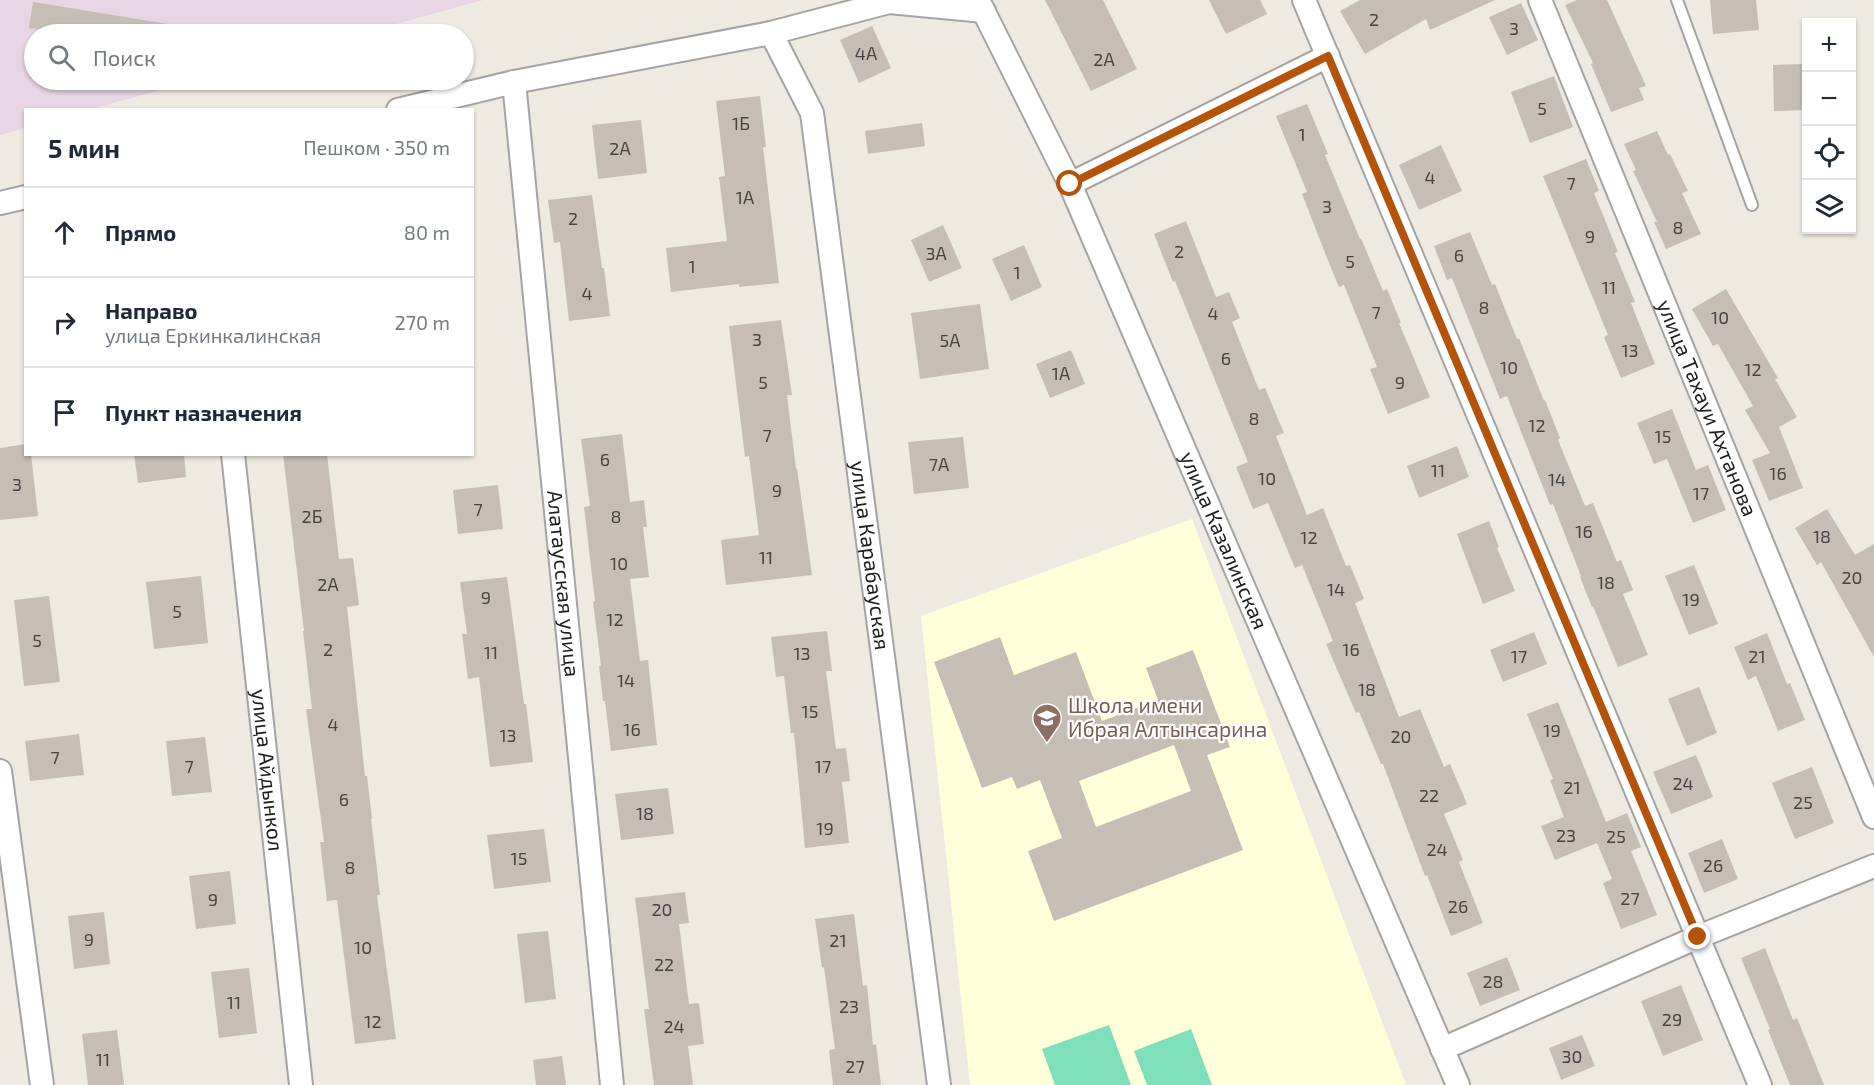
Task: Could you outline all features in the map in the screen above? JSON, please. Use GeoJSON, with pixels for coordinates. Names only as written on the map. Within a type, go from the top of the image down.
{"type":"FeatureCollection","features":[{"type":"Feature","properties":{"kind":"street","name":"улица Тахауи Ахтанова"},"geometry":{"type":"LineString","coordinates":[[1540,0],[1874,817]]}},
{"type":"Feature","properties":{"kind":"street"},"geometry":{"type":"LineString","coordinates":[[406,108],[514,82],[771,33],[889,2],[981,5]]}},
{"type":"Feature","properties":{"kind":"street"},"geometry":{"type":"LineString","coordinates":[[1312,3],[1328,56],[1760,1085]]}},
{"type":"Feature","properties":{"kind":"street","name":"улица Казалинская"},"geometry":{"type":"LineString","coordinates":[[981,5],[1070,184],[1458,1085]]}},
{"type":"Feature","properties":{"kind":"street","name":"улица Карабауская"},"geometry":{"type":"LineString","coordinates":[[771,33],[812,113],[939,1085]]}},
{"type":"Feature","properties":{"kind":"street"},"geometry":{"type":"LineString","coordinates":[[1070,184],[1328,56]]}},
{"type":"Feature","properties":{"kind":"street","name":"Алатаусская улица"},"geometry":{"type":"LineString","coordinates":[[514,82],[612,1085]]}},
{"type":"Feature","properties":{"kind":"street"},"geometry":{"type":"LineString","coordinates":[[0,203],[24,197]]}},
{"type":"Feature","properties":{"kind":"street","name":"улица Айдынкол"},"geometry":{"type":"LineString","coordinates":[[233,456],[301,1085]]}},
{"type":"Feature","properties":{"kind":"street"},"geometry":{"type":"LineString","coordinates":[[0,771],[42,1085]]}},
{"type":"Feature","properties":{"kind":"street"},"geometry":{"type":"LineString","coordinates":[[1442,1049],[1698,937],[1874,866]]}},
{"type":"Feature","properties":{"kind":"lane"},"geometry":{"type":"LineString","coordinates":[[1677,0],[1752,205]]}},
{"type":"Feature","properties":{"kind":"shaded area"},"geometry":{"type":"Polygon","coordinates":[[[0,0],[483,0],[396,24],[24,24],[24,90],[161,90],[95,108],[24,108],[24,128],[0,135],[0,0]]]}},
{"type":"Feature","properties":{"kind":"shaded area"},"geometry":{"type":"Polygon","coordinates":[[[1192,519],[1406,1085],[970,1085],[921,616],[1192,519]]]}},
{"type":"Feature","properties":{"kind":"green space"},"geometry":{"type":"Polygon","coordinates":[[[1109,1025],[1131,1085],[1055,1085],[1042,1049],[1109,1025]]]}},
{"type":"Feature","properties":{"kind":"green space"},"geometry":{"type":"Polygon","coordinates":[[[1191,1029],[1212,1085],[1147,1085],[1134,1051],[1191,1029]]]}},
{"type":"Feature","properties":{"kind":"building"},"geometry":{"type":"Polygon","coordinates":[[[1045,0],[1103,0],[1137,69],[1091,91],[1045,0]]]}},
{"type":"Feature","properties":{"kind":"building"},"geometry":{"type":"Polygon","coordinates":[[[1209,0],[1260,0],[1267,14],[1226,34],[1209,0]]]}},
{"type":"Feature","properties":{"kind":"building"},"geometry":{"type":"Polygon","coordinates":[[[1360,0],[1495,0],[1430,30],[1426,19],[1365,54],[1340,11],[1360,0]]]}},
{"type":"Feature","properties":{"kind":"building"},"geometry":{"type":"Polygon","coordinates":[[[1577,0],[1607,0],[1646,86],[1639,88],[1644,100],[1611,112],[1591,64],[1593,63],[1565,5],[1577,0]]]}},
{"type":"Feature","properties":{"kind":"building"},"geometry":{"type":"Polygon","coordinates":[[[1710,0],[1756,0],[1759,30],[1713,34],[1710,0]]]}},
{"type":"Feature","properties":{"kind":"building"},"geometry":{"type":"Polygon","coordinates":[[[33,2],[168,24],[30,24],[33,2]]]}},
{"type":"Feature","properties":{"kind":"building"},"geometry":{"type":"Polygon","coordinates":[[[1521,3],[1538,40],[1507,55],[1489,17],[1521,3]]]}},
{"type":"Feature","properties":{"kind":"building"},"geometry":{"type":"Polygon","coordinates":[[[872,26],[891,68],[859,83],[840,40],[872,26]]]}},
{"type":"Feature","properties":{"kind":"building"},"geometry":{"type":"Polygon","coordinates":[[[1802,64],[1802,110],[1774,111],[1773,65],[1802,64]]]}},
{"type":"Feature","properties":{"kind":"building"},"geometry":{"type":"Polygon","coordinates":[[[1554,76],[1573,127],[1530,143],[1511,92],[1554,76]]]}},
{"type":"Feature","properties":{"kind":"building"},"geometry":{"type":"Polygon","coordinates":[[[760,96],[766,147],[763,147],[779,283],[739,287],[739,284],[671,292],[666,248],[727,241],[719,177],[725,176],[716,101],[760,96]]]}},
{"type":"Feature","properties":{"kind":"building"},"geometry":{"type":"Polygon","coordinates":[[[1307,104],[1328,154],[1325,155],[1360,239],[1383,291],[1387,289],[1430,397],[1388,414],[1370,369],[1377,367],[1344,285],[1339,287],[1325,253],[1302,194],[1307,192],[1276,116],[1307,104]]]}},
{"type":"Feature","properties":{"kind":"building"},"geometry":{"type":"Polygon","coordinates":[[[641,120],[647,173],[598,179],[592,125],[641,120]]]}},
{"type":"Feature","properties":{"kind":"building"},"geometry":{"type":"Polygon","coordinates":[[[922,123],[925,146],[868,154],[865,131],[922,123]]]}},
{"type":"Feature","properties":{"kind":"building"},"geometry":{"type":"Polygon","coordinates":[[[1657,131],[1688,191],[1682,193],[1701,234],[1666,249],[1624,144],[1657,131]]]}},
{"type":"Feature","properties":{"kind":"building"},"geometry":{"type":"Polygon","coordinates":[[[1441,145],[1462,191],[1419,210],[1399,165],[1441,145]]]}},
{"type":"Feature","properties":{"kind":"building"},"geometry":{"type":"Polygon","coordinates":[[[1586,159],[1599,191],[1594,193],[1635,302],[1631,303],[1655,364],[1621,378],[1604,337],[1608,335],[1543,176],[1586,159]]]}},
{"type":"Feature","properties":{"kind":"building"},"geometry":{"type":"Polygon","coordinates":[[[592,195],[610,316],[569,321],[560,242],[554,243],[548,200],[592,195]]]}},
{"type":"Feature","properties":{"kind":"building"},"geometry":{"type":"Polygon","coordinates":[[[1186,221],[1216,297],[1229,292],[1240,318],[1232,322],[1259,390],[1265,388],[1284,433],[1276,436],[1307,515],[1323,508],[1346,566],[1350,565],[1364,599],[1355,603],[1399,717],[1420,709],[1444,767],[1450,764],[1467,804],[1444,814],[1463,860],[1459,862],[1483,923],[1451,936],[1427,875],[1425,876],[1383,764],[1381,764],[1359,712],[1356,713],[1326,644],[1333,641],[1302,565],[1295,568],[1268,503],[1253,509],[1236,467],[1248,462],[1154,234],[1186,221]]]}},
{"type":"Feature","properties":{"kind":"building"},"geometry":{"type":"Polygon","coordinates":[[[943,225],[962,268],[929,282],[911,240],[943,225]]]}},
{"type":"Feature","properties":{"kind":"building"},"geometry":{"type":"Polygon","coordinates":[[[1470,232],[1492,285],[1495,284],[1517,339],[1519,338],[1585,506],[1593,503],[1617,562],[1621,560],[1633,590],[1623,594],[1648,655],[1618,667],[1507,396],[1500,399],[1452,278],[1447,280],[1434,246],[1470,232]]]}},
{"type":"Feature","properties":{"kind":"building"},"geometry":{"type":"Polygon","coordinates":[[[1024,245],[1042,287],[1011,301],[992,259],[1024,245]]]}},
{"type":"Feature","properties":{"kind":"building"},"geometry":{"type":"Polygon","coordinates":[[[1726,289],[1778,378],[1775,379],[1797,417],[1779,427],[1803,488],[1769,501],[1752,460],[1770,453],[1745,410],[1753,406],[1718,344],[1713,346],[1692,309],[1726,289]]]}},
{"type":"Feature","properties":{"kind":"building"},"geometry":{"type":"Polygon","coordinates":[[[980,304],[989,369],[920,379],[911,313],[980,304]]]}},
{"type":"Feature","properties":{"kind":"building"},"geometry":{"type":"Polygon","coordinates":[[[781,320],[792,395],[787,395],[812,575],[726,585],[721,540],[759,535],[749,456],[745,457],[729,326],[781,320]]]}},
{"type":"Feature","properties":{"kind":"building"},"geometry":{"type":"Polygon","coordinates":[[[1071,350],[1085,384],[1050,398],[1036,364],[1071,350]]]}},
{"type":"Feature","properties":{"kind":"building"},"geometry":{"type":"Polygon","coordinates":[[[1672,409],[1696,470],[1708,465],[1726,510],[1693,523],[1667,459],[1654,464],[1637,423],[1672,409]]]}},
{"type":"Feature","properties":{"kind":"building"},"geometry":{"type":"Polygon","coordinates":[[[622,434],[630,502],[644,500],[647,527],[643,527],[649,577],[630,579],[640,661],[648,660],[657,745],[611,751],[599,666],[601,666],[593,602],[595,601],[584,507],[590,506],[581,439],[622,434]]]}},
{"type":"Feature","properties":{"kind":"building"},"geometry":{"type":"Polygon","coordinates":[[[963,437],[969,488],[914,494],[908,442],[963,437]]]}},
{"type":"Feature","properties":{"kind":"building"},"geometry":{"type":"Polygon","coordinates":[[[24,444],[24,456],[31,456],[38,516],[0,520],[0,448],[24,444]]]}},
{"type":"Feature","properties":{"kind":"building"},"geometry":{"type":"Polygon","coordinates":[[[1457,446],[1469,477],[1419,498],[1407,466],[1457,446]]]}},
{"type":"Feature","properties":{"kind":"building"},"geometry":{"type":"Polygon","coordinates":[[[134,456],[184,456],[186,477],[138,483],[134,456]]]}},
{"type":"Feature","properties":{"kind":"building"},"geometry":{"type":"Polygon","coordinates":[[[283,456],[327,456],[339,559],[353,558],[359,605],[347,607],[380,895],[377,895],[396,1039],[355,1044],[337,900],[327,901],[320,842],[324,842],[306,709],[312,709],[283,456]]]}},
{"type":"Feature","properties":{"kind":"building"},"geometry":{"type":"Polygon","coordinates":[[[498,485],[503,529],[458,534],[453,490],[498,485]]]}},
{"type":"Feature","properties":{"kind":"building"},"geometry":{"type":"Polygon","coordinates":[[[1827,509],[1855,555],[1874,544],[1874,657],[1821,562],[1817,565],[1795,528],[1827,509]]]}},
{"type":"Feature","properties":{"kind":"building"},"geometry":{"type":"Polygon","coordinates":[[[1489,521],[1499,547],[1497,548],[1515,591],[1483,604],[1457,534],[1489,521]]]}},
{"type":"Feature","properties":{"kind":"building"},"geometry":{"type":"Polygon","coordinates":[[[1694,565],[1718,624],[1689,635],[1665,576],[1694,565]]]}},
{"type":"Feature","properties":{"kind":"building"},"geometry":{"type":"Polygon","coordinates":[[[201,576],[208,643],[154,649],[146,582],[201,576]]]}},
{"type":"Feature","properties":{"kind":"building"},"geometry":{"type":"Polygon","coordinates":[[[507,577],[533,762],[490,767],[479,677],[468,679],[462,634],[467,634],[460,582],[507,577]]]}},
{"type":"Feature","properties":{"kind":"building"},"geometry":{"type":"Polygon","coordinates":[[[49,596],[60,682],[24,686],[14,600],[49,596]]]}},
{"type":"Feature","properties":{"kind":"building"},"geometry":{"type":"Polygon","coordinates":[[[827,631],[832,671],[826,671],[836,749],[846,748],[850,781],[842,782],[849,843],[805,848],[794,733],[791,733],[784,676],[776,677],[771,637],[827,631]]]}},
{"type":"Feature","properties":{"kind":"building"},"geometry":{"type":"Polygon","coordinates":[[[1534,632],[1547,664],[1503,682],[1490,650],[1534,632]]]}},
{"type":"Feature","properties":{"kind":"building"},"geometry":{"type":"Polygon","coordinates":[[[1767,633],[1787,684],[1790,683],[1805,720],[1778,731],[1756,676],[1748,680],[1734,647],[1767,633]]]}},
{"type":"Feature","properties":{"kind":"building"},"geometry":{"type":"Polygon","coordinates":[[[1000,637],[1014,675],[1076,652],[1102,721],[1158,700],[1146,668],[1193,650],[1230,747],[1207,755],[1243,850],[1054,921],[1028,851],[1062,838],[1040,780],[1017,789],[1012,777],[982,788],[934,662],[1000,637]],[[1174,745],[1079,781],[1096,827],[1191,791],[1174,745]]]}},
{"type":"Feature","properties":{"kind":"building"},"geometry":{"type":"Polygon","coordinates":[[[1699,687],[1717,733],[1687,746],[1668,699],[1699,687]]]}},
{"type":"Feature","properties":{"kind":"building"},"geometry":{"type":"Polygon","coordinates":[[[1558,702],[1606,822],[1627,813],[1641,847],[1631,851],[1657,915],[1621,929],[1603,883],[1612,879],[1597,843],[1555,860],[1541,826],[1564,817],[1550,780],[1553,779],[1527,714],[1558,702]]]}},
{"type":"Feature","properties":{"kind":"building"},"geometry":{"type":"Polygon","coordinates":[[[79,734],[84,775],[30,781],[25,741],[79,734]]]}},
{"type":"Feature","properties":{"kind":"building"},"geometry":{"type":"Polygon","coordinates":[[[205,737],[212,792],[172,796],[166,741],[205,737]]]}},
{"type":"Feature","properties":{"kind":"building"},"geometry":{"type":"Polygon","coordinates":[[[1696,755],[1713,797],[1671,814],[1653,772],[1696,755]]]}},
{"type":"Feature","properties":{"kind":"building"},"geometry":{"type":"Polygon","coordinates":[[[1812,767],[1834,823],[1795,839],[1772,783],[1812,767]]]}},
{"type":"Feature","properties":{"kind":"building"},"geometry":{"type":"Polygon","coordinates":[[[668,788],[674,834],[621,840],[615,794],[668,788]]]}},
{"type":"Feature","properties":{"kind":"building"},"geometry":{"type":"Polygon","coordinates":[[[544,829],[551,882],[494,889],[487,835],[544,829]]]}},
{"type":"Feature","properties":{"kind":"building"},"geometry":{"type":"Polygon","coordinates":[[[1722,839],[1738,879],[1704,893],[1688,853],[1722,839]]]}},
{"type":"Feature","properties":{"kind":"building"},"geometry":{"type":"Polygon","coordinates":[[[230,871],[236,924],[196,929],[189,876],[230,871]]]}},
{"type":"Feature","properties":{"kind":"building"},"geometry":{"type":"Polygon","coordinates":[[[685,892],[689,923],[679,924],[689,1004],[699,1003],[704,1044],[688,1046],[693,1085],[654,1085],[644,1009],[649,1009],[635,898],[685,892]]]}},
{"type":"Feature","properties":{"kind":"building"},"geometry":{"type":"Polygon","coordinates":[[[104,912],[110,964],[74,969],[68,916],[104,912]]]}},
{"type":"Feature","properties":{"kind":"building"},"geometry":{"type":"Polygon","coordinates":[[[854,914],[863,986],[867,985],[873,1045],[876,1044],[881,1085],[833,1085],[829,1050],[835,1049],[815,919],[854,914]]]}},
{"type":"Feature","properties":{"kind":"building"},"geometry":{"type":"Polygon","coordinates":[[[548,931],[556,999],[525,1003],[517,934],[548,931]]]}},
{"type":"Feature","properties":{"kind":"building"},"geometry":{"type":"Polygon","coordinates":[[[1765,948],[1793,1020],[1797,1018],[1824,1085],[1790,1085],[1741,958],[1765,948]]]}},
{"type":"Feature","properties":{"kind":"building"},"geometry":{"type":"Polygon","coordinates":[[[1507,957],[1520,990],[1480,1006],[1467,973],[1507,957]]]}},
{"type":"Feature","properties":{"kind":"building"},"geometry":{"type":"Polygon","coordinates":[[[249,968],[257,1033],[219,1038],[211,972],[249,968]]]}},
{"type":"Feature","properties":{"kind":"building"},"geometry":{"type":"Polygon","coordinates":[[[1681,985],[1703,1040],[1663,1056],[1641,1001],[1681,985]]]}},
{"type":"Feature","properties":{"kind":"building"},"geometry":{"type":"Polygon","coordinates":[[[117,1030],[124,1085],[88,1085],[82,1034],[117,1030]]]}},
{"type":"Feature","properties":{"kind":"building"},"geometry":{"type":"Polygon","coordinates":[[[1582,1035],[1595,1066],[1561,1080],[1549,1048],[1582,1035]]]}},
{"type":"Feature","properties":{"kind":"building"},"geometry":{"type":"Polygon","coordinates":[[[562,1056],[566,1085],[536,1085],[533,1060],[562,1056]]]}},
{"type":"Feature","properties":{"kind":"place","name":"Школа имени Ибрая Алтынсарина"},"geometry":{"type":"Point","coordinates":[1047,744]}},
{"type":"Feature","properties":{"kind":"route"},"geometry":{"type":"LineString","coordinates":[[1070,184],[1328,56],[1698,937]]}}]}
